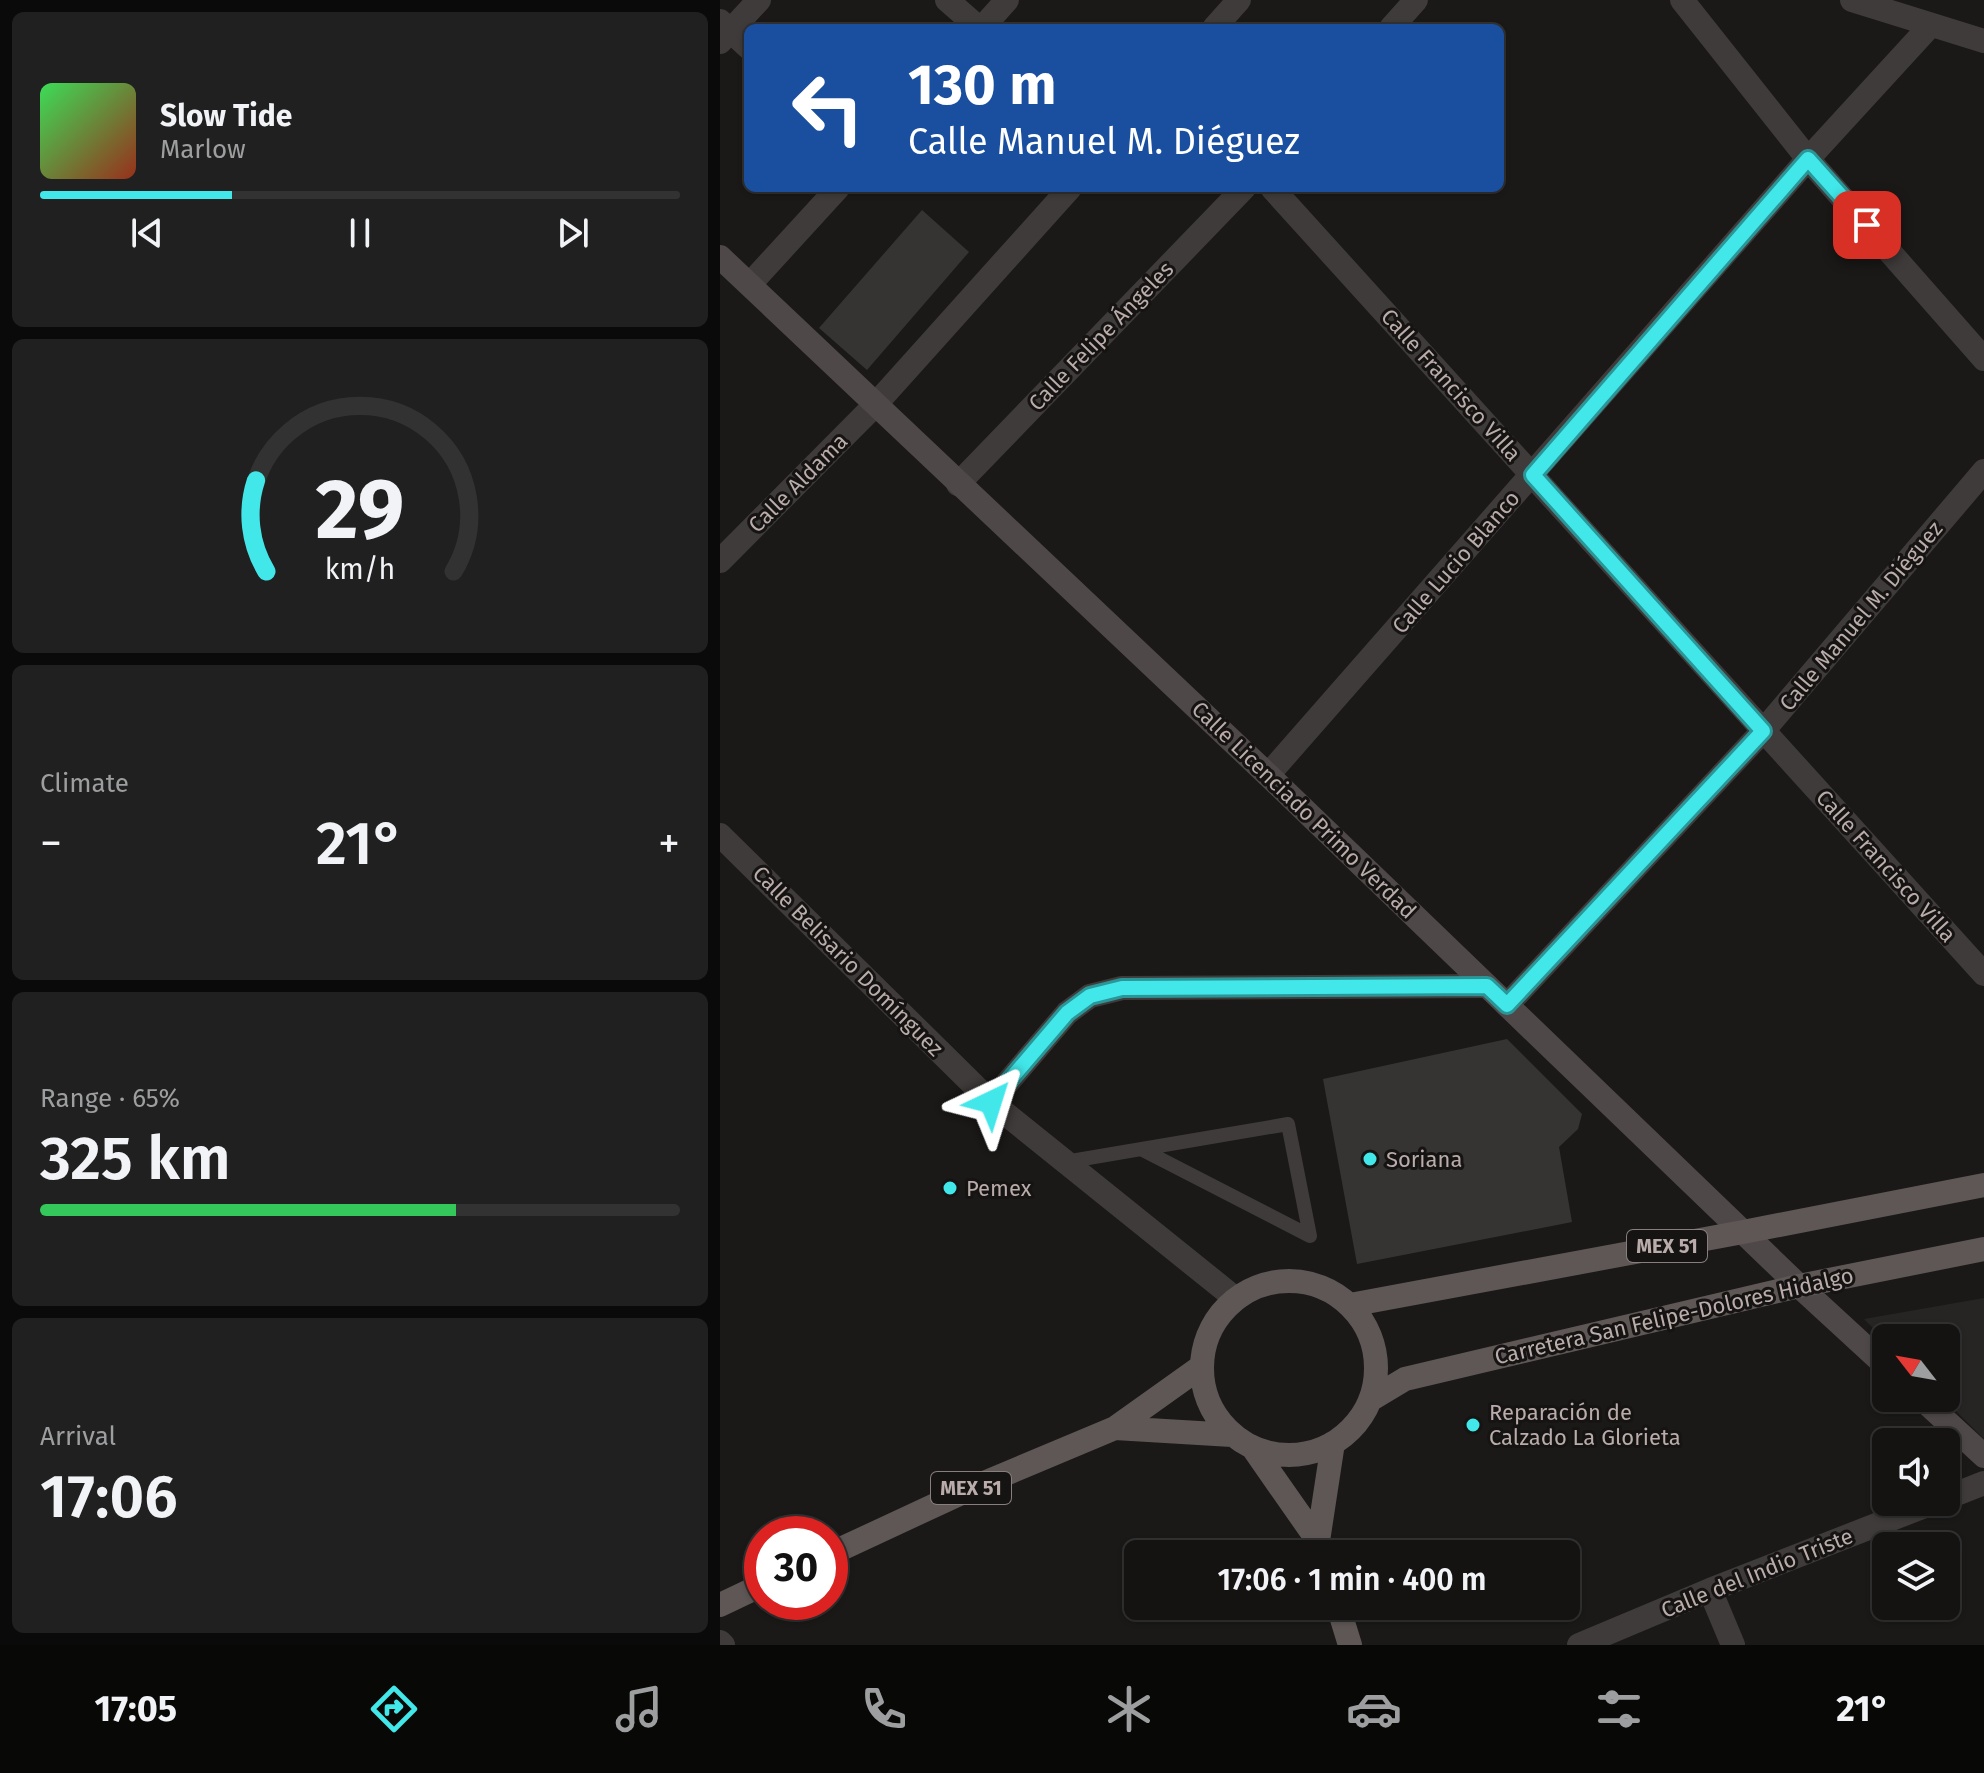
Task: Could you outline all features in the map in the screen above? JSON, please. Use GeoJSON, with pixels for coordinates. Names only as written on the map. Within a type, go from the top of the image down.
{"type":"FeatureCollection","features":[{"type":"Feature","properties":{"kind":"main road","name":"MEX 51"},"geometry":{"type":"LineString","coordinates":[[1350,1305],[1984,1185]]}},
{"type":"Feature","properties":{"kind":"main road","name":"Carretera San Felipe-Dolores Hidalgo"},"geometry":{"type":"LineString","coordinates":[[1370,1400],[1405,1379],[1799,1286],[1984,1249]]}},
{"type":"Feature","properties":{"kind":"main road","name":"MEX 51"},"geometry":{"type":"LineString","coordinates":[[1294,1281],[1325,1288],[1350,1305],[1366,1326],[1375,1350],[1376,1375],[1370,1400],[1355,1425],[1333,1443],[1308,1454],[1280,1455],[1253,1448],[1232,1435],[1215,1415],[1205,1392],[1202,1366],[1206,1341],[1218,1318],[1236,1299],[1263,1285],[1294,1281]]}},
{"type":"Feature","properties":{"kind":"main road","name":"MEX 51"},"geometry":{"type":"LineString","coordinates":[[848,1546],[972,1488],[1115,1428],[1202,1366]]}},
{"type":"Feature","properties":{"kind":"main road","name":"MEX 51"},"geometry":{"type":"LineString","coordinates":[[1115,1428],[1232,1435]]}},
{"type":"Feature","properties":{"kind":"main road"},"geometry":{"type":"LineString","coordinates":[[1321,1540],[1333,1443]]}},
{"type":"Feature","properties":{"kind":"main road"},"geometry":{"type":"LineString","coordinates":[[1253,1448],[1315,1540]]}},
{"type":"Feature","properties":{"kind":"main road"},"geometry":{"type":"LineString","coordinates":[[720,1605],[744,1594]]}},
{"type":"Feature","properties":{"kind":"main road"},"geometry":{"type":"LineString","coordinates":[[1342,1620],[1350,1645]]}},
{"type":"Feature","properties":{"kind":"street"},"geometry":{"type":"LineString","coordinates":[[730,35],[759,0]]}},
{"type":"Feature","properties":{"kind":"street"},"geometry":{"type":"LineString","coordinates":[[947,0],[976,24]]}},
{"type":"Feature","properties":{"kind":"street"},"geometry":{"type":"LineString","coordinates":[[985,24],[1007,0]]}},
{"type":"Feature","properties":{"kind":"street"},"geometry":{"type":"LineString","coordinates":[[1218,24],[1239,0]]}},
{"type":"Feature","properties":{"kind":"street"},"geometry":{"type":"LineString","coordinates":[[1395,24],[1416,0]]}},
{"type":"Feature","properties":{"kind":"street"},"geometry":{"type":"LineString","coordinates":[[1682,0],[1808,159],[1984,359]]}},
{"type":"Feature","properties":{"kind":"street"},"geometry":{"type":"LineString","coordinates":[[1852,0],[1984,41]]}},
{"type":"Feature","properties":{"kind":"street","name":"Calle Lucio Blanco"},"geometry":{"type":"LineString","coordinates":[[1268,775],[1808,159],[1930,26]]}},
{"type":"Feature","properties":{"kind":"street"},"geometry":{"type":"LineString","coordinates":[[750,284],[834,192]]}},
{"type":"Feature","properties":{"kind":"street"},"geometry":{"type":"LineString","coordinates":[[875,405],[1066,192]]}},
{"type":"Feature","properties":{"kind":"street","name":"Calle Felipe Ángeles"},"geometry":{"type":"LineString","coordinates":[[958,484],[1240,192]]}},
{"type":"Feature","properties":{"kind":"street","name":"Calle Francisco Villa"},"geometry":{"type":"LineString","coordinates":[[1276,192],[1984,974]]}},
{"type":"Feature","properties":{"kind":"street","name":"Calle Licenciado Primo Verdad"},"geometry":{"type":"LineString","coordinates":[[720,257],[1268,775],[1872,1353]]}},
{"type":"Feature","properties":{"kind":"street","name":"Calle Aldama"},"geometry":{"type":"LineString","coordinates":[[720,561],[875,405]]}},
{"type":"Feature","properties":{"kind":"street","name":"Calle Manuel M. Diéguez"},"geometry":{"type":"LineString","coordinates":[[1507,1005],[1763,731],[1984,471]]}},
{"type":"Feature","properties":{"kind":"street","name":"Calle Belisario Domínguez"},"geometry":{"type":"LineString","coordinates":[[720,835],[991,1102],[1236,1299]]}},
{"type":"Feature","properties":{"kind":"street"},"geometry":{"type":"LineString","coordinates":[[991,1102],[1067,1013],[1090,996],[1122,988],[1487,986]]}},
{"type":"Feature","properties":{"kind":"street"},"geometry":{"type":"LineString","coordinates":[[1936,1412],[1984,1456]]}},
{"type":"Feature","properties":{"kind":"street"},"geometry":{"type":"LineString","coordinates":[[1960,1492],[1984,1483]]}},
{"type":"Feature","properties":{"kind":"street","name":"Calle del Indio Triste"},"geometry":{"type":"LineString","coordinates":[[1579,1645],[1899,1516]]}},
{"type":"Feature","properties":{"kind":"street"},"geometry":{"type":"LineString","coordinates":[[1710,1590],[1733,1645]]}},
{"type":"Feature","properties":{"kind":"lane"},"geometry":{"type":"LineString","coordinates":[[1065,1162],[1141,1149],[1288,1124],[1310,1236],[1141,1149]]}},
{"type":"Feature","properties":{"kind":"shaded area"},"geometry":{"type":"Polygon","coordinates":[[[1984,1298],[1984,1439],[1957,1412],[1960,1412],[1960,1324],[1872,1324],[1872,1327],[1864,1319],[1984,1298]]]}},
{"type":"Feature","properties":{"kind":"building"},"geometry":{"type":"Polygon","coordinates":[[[922,210],[969,252],[867,370],[819,328],[922,210]]]}},
{"type":"Feature","properties":{"kind":"building"},"geometry":{"type":"Polygon","coordinates":[[[1507,1039],[1582,1114],[1578,1129],[1559,1147],[1572,1222],[1357,1264],[1323,1079],[1507,1039]]]}},
{"type":"Feature","properties":{"kind":"place","name":"Soriana"},"geometry":{"type":"Point","coordinates":[1370,1159]}},
{"type":"Feature","properties":{"kind":"place","name":"Pemex"},"geometry":{"type":"Point","coordinates":[950,1188]}},
{"type":"Feature","properties":{"kind":"place","name":"Reparación de Calzado La Glorieta"},"geometry":{"type":"Point","coordinates":[1473,1425]}},
{"type":"Feature","properties":{"kind":"route"},"geometry":{"type":"LineString","coordinates":[[991,1102],[1067,1013],[1090,996],[1122,988],[1487,986],[1507,1005],[1763,731],[1533,475],[1808,159],[1867,225]]}}]}
